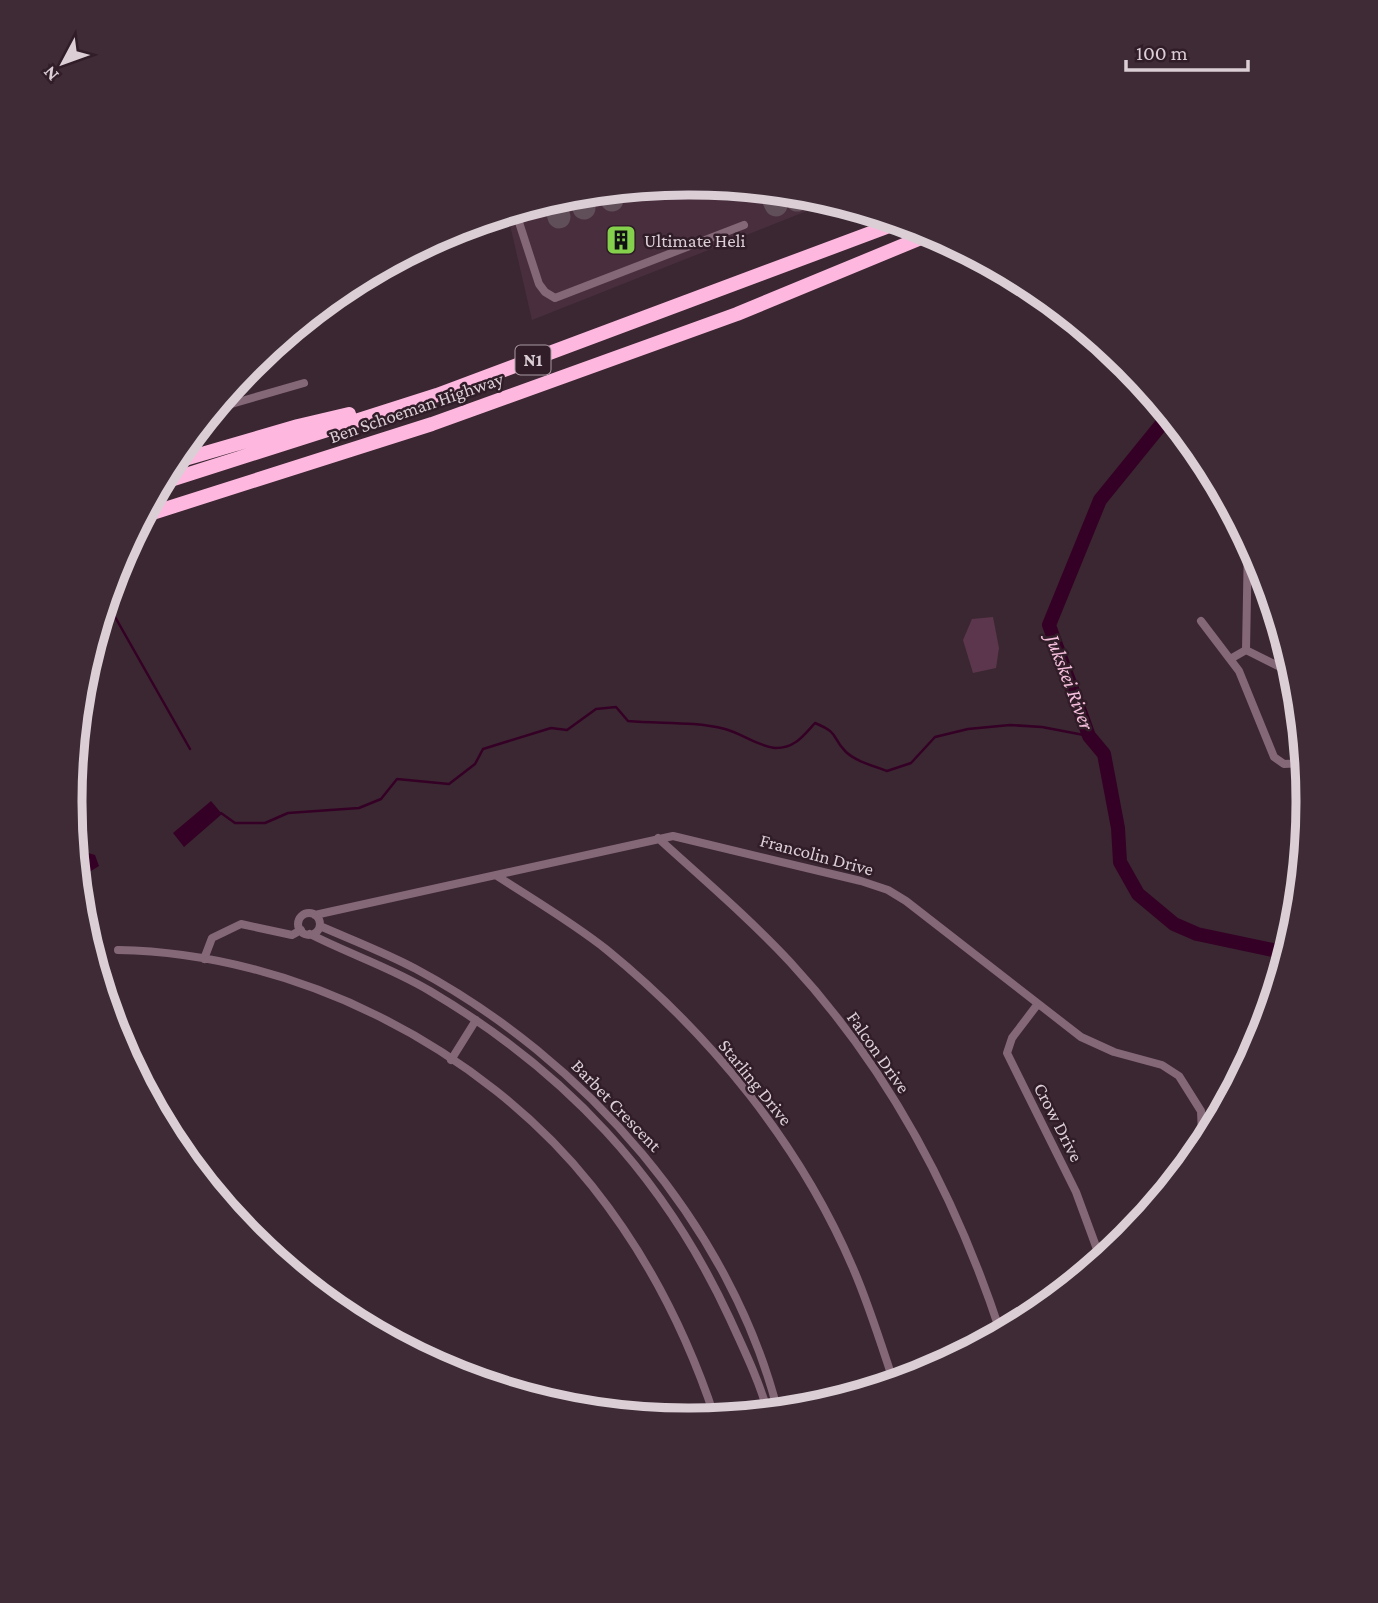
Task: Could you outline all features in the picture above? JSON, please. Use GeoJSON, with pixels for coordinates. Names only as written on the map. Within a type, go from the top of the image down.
{"type":"FeatureCollection","features":[{"type":"Feature","properties":{"kind":"highway","name":"Ben Schoeman Highway"},"geometry":{"type":"LineString","coordinates":[[176,478],[437,395],[885,227]]}},
{"type":"Feature","properties":{"kind":"highway","name":"Ben Schoeman Highway"},"geometry":{"type":"LineString","coordinates":[[157,512],[432,424],[737,314],[917,240]]}},
{"type":"Feature","properties":{"kind":"highway"},"geometry":{"type":"LineString","coordinates":[[190,458],[298,426],[437,395]]}},
{"type":"Feature","properties":{"kind":"street"},"geometry":{"type":"LineString","coordinates":[[518,219],[539,284],[551,298],[744,225]]}},
{"type":"Feature","properties":{"kind":"street"},"geometry":{"type":"LineString","coordinates":[[229,405],[304,383]]}},
{"type":"Feature","properties":{"kind":"street"},"geometry":{"type":"LineString","coordinates":[[1246,650],[1248,564]]}},
{"type":"Feature","properties":{"kind":"street"},"geometry":{"type":"LineString","coordinates":[[1201,621],[1232,658],[1246,685],[1270,752],[1284,764],[1294,763]]}},
{"type":"Feature","properties":{"kind":"street"},"geometry":{"type":"LineString","coordinates":[[1232,658],[1246,650]]}},
{"type":"Feature","properties":{"kind":"street"},"geometry":{"type":"LineString","coordinates":[[1246,650],[1280,667]]}},
{"type":"Feature","properties":{"kind":"street","name":"Francolin Drive"},"geometry":{"type":"LineString","coordinates":[[315,915],[658,838],[690,837],[888,890],[1081,1037],[1114,1052],[1162,1065],[1179,1076],[1200,1111],[1201,1126]]}},
{"type":"Feature","properties":{"kind":"street","name":"Falcon Drive"},"geometry":{"type":"LineString","coordinates":[[658,838],[791,964],[888,1089],[925,1152],[966,1234],[997,1324]]}},
{"type":"Feature","properties":{"kind":"street","name":"Starling Drive"},"geometry":{"type":"LineString","coordinates":[[496,876],[606,949],[694,1031],[738,1082],[783,1142],[827,1213],[853,1266],[891,1373]]}},
{"type":"Feature","properties":{"kind":"street"},"geometry":{"type":"LineString","coordinates":[[307,913],[315,915],[320,926],[310,934],[301,930],[301,917],[307,913]]}},
{"type":"Feature","properties":{"kind":"street"},"geometry":{"type":"LineString","coordinates":[[204,959],[212,938],[241,924],[292,935],[301,930]]}},
{"type":"Feature","properties":{"kind":"street","name":"Barbet Crescent"},"geometry":{"type":"LineString","coordinates":[[320,926],[415,968],[505,1025],[560,1068],[601,1107],[661,1175],[721,1271],[769,1375],[776,1402]]}},
{"type":"Feature","properties":{"kind":"street","name":"Barbet Crescent"},"geometry":{"type":"LineString","coordinates":[[310,934],[402,975],[476,1020],[545,1070],[591,1115],[649,1181],[676,1217],[710,1277],[757,1378],[765,1403]]}},
{"type":"Feature","properties":{"kind":"street"},"geometry":{"type":"LineString","coordinates":[[118,950],[204,959],[274,975],[325,992],[417,1038],[504,1098],[577,1169],[612,1213],[656,1279],[699,1368],[712,1407]]}},
{"type":"Feature","properties":{"kind":"street","name":"Crow Drive"},"geometry":{"type":"LineString","coordinates":[[1037,1005],[1012,1038],[1007,1053],[1076,1192],[1097,1250]]}},
{"type":"Feature","properties":{"kind":"street"},"geometry":{"type":"LineString","coordinates":[[451,1060],[476,1020]]}},
{"type":"Feature","properties":{"kind":"street"},"geometry":{"type":"LineString","coordinates":[[498,1035],[505,1025]]}},
{"type":"Feature","properties":{"kind":"street"},"geometry":{"type":"LineString","coordinates":[[591,1115],[601,1107]]}},
{"type":"Feature","properties":{"kind":"street"},"geometry":{"type":"LineString","coordinates":[[649,1181],[661,1175]]}},
{"type":"Feature","properties":{"kind":"street"},"geometry":{"type":"LineString","coordinates":[[710,1277],[721,1271]]}},
{"type":"Feature","properties":{"kind":"street"},"geometry":{"type":"LineString","coordinates":[[757,1378],[769,1375]]}},
{"type":"Feature","properties":{"kind":"shaded area"},"geometry":{"type":"Polygon","coordinates":[[[649,196],[729,196],[815,208],[532,320],[509,222],[571,206],[649,196]]]}},
{"type":"Feature","properties":{"kind":"shaded area"},"geometry":{"type":"Polygon","coordinates":[[[993,617],[999,648],[996,668],[973,673],[963,640],[972,619],[993,617]]]}},
{"type":"Feature","properties":{"kind":"shaded area"},"geometry":{"type":"Polygon","coordinates":[[[211,801],[222,814],[184,847],[173,833],[211,801]]]}},
{"type":"Feature","properties":{"kind":"shaded area"},"geometry":{"type":"Polygon","coordinates":[[[85,852],[95,855],[99,866],[86,874],[85,852]]]}},
{"type":"Feature","properties":{"kind":"waterway","name":"Jukskei River"},"geometry":{"type":"LineString","coordinates":[[1163,423],[1100,500],[1049,625],[1089,736],[1104,754],[1118,828],[1120,862],[1138,894],[1174,924],[1197,934],[1277,951]]}},
{"type":"Feature","properties":{"kind":"waterway"},"geometry":{"type":"LineString","coordinates":[[112,612],[190,749]]}},
{"type":"Feature","properties":{"kind":"waterway"},"geometry":{"type":"LineString","coordinates":[[221,813],[235,823],[265,823],[288,813],[359,808],[381,799],[397,779],[449,784],[475,764],[483,749],[551,728],[567,730],[596,709],[616,707],[628,721],[713,726],[776,748],[794,744],[815,723],[832,733],[850,755],[887,771],[911,763],[935,737],[968,729],[1010,725],[1042,727],[1089,736]]}},
{"type":"Feature","properties":{"kind":"taxiway"},"geometry":{"type":"LineString","coordinates":[[774,201],[776,205]]}},
{"type":"Feature","properties":{"kind":"taxiway"},"geometry":{"type":"LineString","coordinates":[[583,204],[584,208]]}},
{"type":"Feature","properties":{"kind":"taxiway"},"geometry":{"type":"LineString","coordinates":[[557,209],[559,217]]}},
{"type":"Feature","properties":{"kind":"place","name":"Ultimate Heli"},"geometry":{"type":"Point","coordinates":[621,240]}}]}
